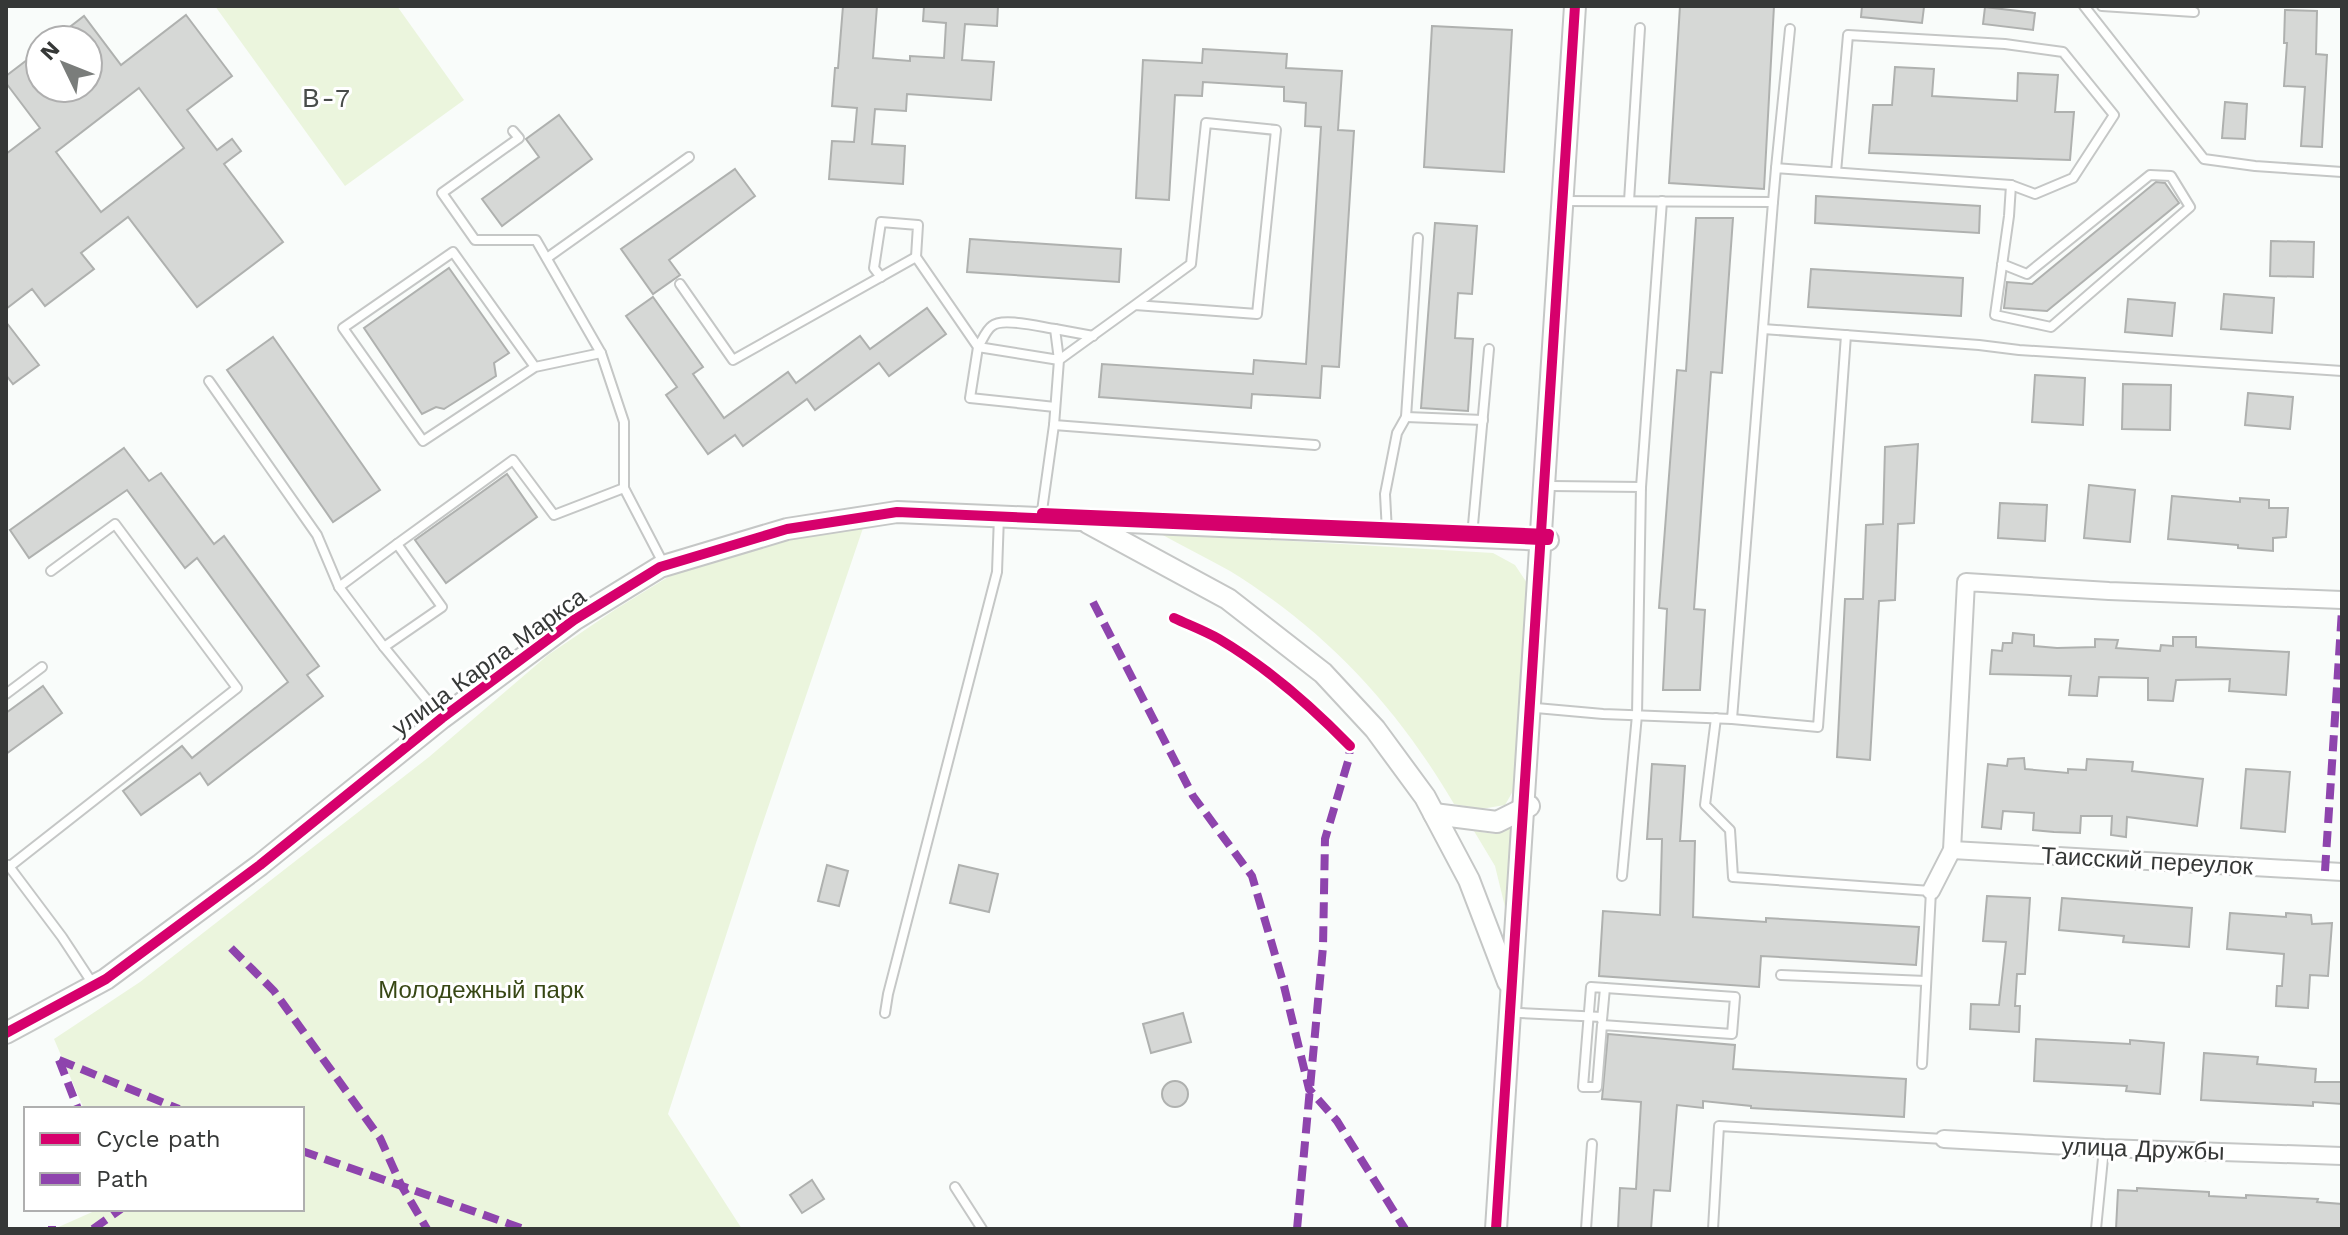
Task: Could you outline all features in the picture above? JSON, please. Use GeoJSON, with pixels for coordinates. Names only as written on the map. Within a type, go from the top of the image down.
{"type":"FeatureCollection","features":[{"type":"Feature","properties":{"kind":"street"},"geometry":{"type":"LineString","coordinates":[[1506,1229],[1526,808],[1578,6]]}},
{"type":"Feature","properties":{"kind":"street"},"geometry":{"type":"LineString","coordinates":[[1526,808],[1536,708],[1545,537],[1552,486],[1566,201]]}},
{"type":"Feature","properties":{"kind":"street"},"geometry":{"type":"LineString","coordinates":[[6,1021],[89,978],[255,856],[437,712],[566,616],[661,559],[784,523],[895,506],[998,514]]}},
{"type":"Feature","properties":{"kind":"street","name":"улица Карла Маркса"},"geometry":{"type":"LineString","coordinates":[[6,1033],[106,979],[260,865],[454,709],[574,620],[660,567],[787,529],[897,512],[1545,537]]}},
{"type":"Feature","properties":{"kind":"street"},"geometry":{"type":"LineString","coordinates":[[1077,517],[1228,599],[1323,673],[1375,729],[1425,797],[1469,880],[1517,1001],[1496,1229]]}},
{"type":"Feature","properties":{"kind":"street"},"geometry":{"type":"LineString","coordinates":[[1931,891],[1952,850],[1966,582],[2342,600]]}},
{"type":"Feature","properties":{"kind":"street"},"geometry":{"type":"LineString","coordinates":[[1434,814],[1497,822],[1526,808]]}},
{"type":"Feature","properties":{"kind":"street","name":"Таисский переулок"},"geometry":{"type":"LineString","coordinates":[[1952,850],[2342,872]]}},
{"type":"Feature","properties":{"kind":"street","name":"улица Дружбы"},"geometry":{"type":"LineString","coordinates":[[1944,1139],[2342,1156]]}},
{"type":"Feature","properties":{"kind":"lane"},"geometry":{"type":"LineString","coordinates":[[2084,6],[2204,159],[2342,172]]}},
{"type":"Feature","properties":{"kind":"lane"},"geometry":{"type":"LineString","coordinates":[[2102,6],[2194,12]]}},
{"type":"Feature","properties":{"kind":"lane"},"geometry":{"type":"LineString","coordinates":[[1629,201],[1640,28]]}},
{"type":"Feature","properties":{"kind":"lane"},"geometry":{"type":"LineString","coordinates":[[1732,719],[1773,202],[1790,29]]}},
{"type":"Feature","properties":{"kind":"lane"},"geometry":{"type":"LineString","coordinates":[[1776,168],[2011,185],[2035,194],[2073,178],[2114,115],[2063,52],[2005,44],[1848,35],[1836,172]]}},
{"type":"Feature","properties":{"kind":"lane"},"geometry":{"type":"LineString","coordinates":[[881,277],[874,268],[881,222],[918,225],[916,257],[978,347],[1059,360],[1191,264],[1206,123],[1276,130],[1257,314],[1135,305]]}},
{"type":"Feature","properties":{"kind":"lane"},"geometry":{"type":"LineString","coordinates":[[513,131],[519,138],[442,193],[475,240],[536,240],[547,258],[601,353],[624,422],[624,488],[661,559]]}},
{"type":"Feature","properties":{"kind":"lane"},"geometry":{"type":"LineString","coordinates":[[547,258],[689,157]]}},
{"type":"Feature","properties":{"kind":"lane"},"geometry":{"type":"LineString","coordinates":[[2002,264],[2027,274],[2150,175],[2171,176],[2190,207],[2051,327],[1995,315],[2011,185]]}},
{"type":"Feature","properties":{"kind":"lane"},"geometry":{"type":"LineString","coordinates":[[1566,201],[1773,202]]}},
{"type":"Feature","properties":{"kind":"lane"},"geometry":{"type":"LineString","coordinates":[[1622,876],[1637,715],[1641,487],[1662,201]]}},
{"type":"Feature","properties":{"kind":"lane"},"geometry":{"type":"LineString","coordinates":[[1387,530],[1385,494],[1397,433],[1406,417],[1418,238]]}},
{"type":"Feature","properties":{"kind":"lane"},"geometry":{"type":"LineString","coordinates":[[535,367],[453,252],[343,328],[423,441],[535,367],[601,353]]}},
{"type":"Feature","properties":{"kind":"lane"},"geometry":{"type":"LineString","coordinates":[[680,284],[733,360],[916,257]]}},
{"type":"Feature","properties":{"kind":"lane"},"geometry":{"type":"LineString","coordinates":[[1055,407],[970,398],[978,347],[991,326],[1005,322],[1093,336]]}},
{"type":"Feature","properties":{"kind":"lane"},"geometry":{"type":"LineString","coordinates":[[1042,516],[1059,360],[1055,329]]}},
{"type":"Feature","properties":{"kind":"lane"},"geometry":{"type":"LineString","coordinates":[[1763,329],[2019,350],[2342,371]]}},
{"type":"Feature","properties":{"kind":"lane"},"geometry":{"type":"LineString","coordinates":[[1536,708],[1818,727],[1846,335]]}},
{"type":"Feature","properties":{"kind":"lane"},"geometry":{"type":"LineString","coordinates":[[1472,534],[1489,349]]}},
{"type":"Feature","properties":{"kind":"lane"},"geometry":{"type":"LineString","coordinates":[[209,381],[317,535],[339,587],[437,712]]}},
{"type":"Feature","properties":{"kind":"lane"},"geometry":{"type":"LineString","coordinates":[[1406,417],[1483,420]]}},
{"type":"Feature","properties":{"kind":"lane"},"geometry":{"type":"LineString","coordinates":[[1054,425],[1315,445]]}},
{"type":"Feature","properties":{"kind":"lane"},"geometry":{"type":"LineString","coordinates":[[339,587],[513,460],[554,515],[624,488]]}},
{"type":"Feature","properties":{"kind":"lane"},"geometry":{"type":"LineString","coordinates":[[1552,486],[1641,487]]}},
{"type":"Feature","properties":{"kind":"lane"},"geometry":{"type":"LineString","coordinates":[[885,1013],[891,979],[997,572],[998,514]]}},
{"type":"Feature","properties":{"kind":"lane"},"geometry":{"type":"LineString","coordinates":[[51,571],[115,524],[237,688],[7,865],[89,978]]}},
{"type":"Feature","properties":{"kind":"lane"},"geometry":{"type":"LineString","coordinates":[[384,647],[442,607],[397,544]]}},
{"type":"Feature","properties":{"kind":"lane"},"geometry":{"type":"LineString","coordinates":[[6,694],[42,667]]}},
{"type":"Feature","properties":{"kind":"lane"},"geometry":{"type":"LineString","coordinates":[[1716,718],[1705,805],[1730,830],[1733,877],[1931,891],[1922,1064]]}},
{"type":"Feature","properties":{"kind":"lane"},"geometry":{"type":"LineString","coordinates":[[1781,975],[1926,981]]}},
{"type":"Feature","properties":{"kind":"lane"},"geometry":{"type":"LineString","coordinates":[[1517,1001],[1589,1016],[1602,1021],[1732,1034],[1735,997],[1591,987],[1589,1016],[1583,1087],[1597,1087],[1602,1021],[1605,988]]}},
{"type":"Feature","properties":{"kind":"lane"},"geometry":{"type":"LineString","coordinates":[[1713,1229],[1719,1126],[1944,1139]]}},
{"type":"Feature","properties":{"kind":"lane"},"geometry":{"type":"LineString","coordinates":[[1586,1229],[1592,1144]]}},
{"type":"Feature","properties":{"kind":"lane"},"geometry":{"type":"LineString","coordinates":[[2096,1229],[2104,1148]]}},
{"type":"Feature","properties":{"kind":"lane"},"geometry":{"type":"LineString","coordinates":[[955,1187],[982,1229]]}},
{"type":"Feature","properties":{"kind":"green space"},"geometry":{"type":"Polygon","coordinates":[[[215,6],[397,6],[464,100],[345,186],[215,6]]]}},
{"type":"Feature","properties":{"kind":"green space","name":"Молодежный парк"},"geometry":{"type":"Polygon","coordinates":[[[863,528],[668,1114],[742,1229],[54,1229],[94,1211],[304,1211],[304,1107],[83,1107],[54,1039],[140,982],[429,757],[548,655],[668,577],[734,550],[863,528]]]}},
{"type":"Feature","properties":{"kind":"green space"},"geometry":{"type":"Polygon","coordinates":[[[1159,533],[1493,553],[1515,565],[1527,583],[1517,784],[1505,805],[1481,809],[1454,804],[1384,703],[1328,646],[1265,594],[1230,571],[1159,533]]]}},
{"type":"Feature","properties":{"kind":"green space"},"geometry":{"type":"Polygon","coordinates":[[[1511,828],[1506,911],[1495,866],[1474,831],[1495,834],[1511,828]]]}},
{"type":"Feature","properties":{"kind":"building"},"geometry":{"type":"Polygon","coordinates":[[[843,6],[877,6],[873,58],[910,61],[910,56],[944,58],[946,23],[923,21],[924,6],[998,6],[997,26],[965,24],[962,60],[994,62],[991,100],[907,94],[906,111],[875,109],[872,144],[905,146],[903,184],[829,179],[832,141],[854,142],[857,108],[832,106],[843,6]]]}},
{"type":"Feature","properties":{"kind":"building"},"geometry":{"type":"Polygon","coordinates":[[[1680,6],[1774,6],[1764,189],[1669,183],[1680,6]]]}},
{"type":"Feature","properties":{"kind":"building"},"geometry":{"type":"Polygon","coordinates":[[[1862,6],[1924,7],[1922,23],[1861,17],[1862,6]]]}},
{"type":"Feature","properties":{"kind":"building"},"geometry":{"type":"Polygon","coordinates":[[[1985,7],[2035,13],[2033,30],[1983,24],[1985,7]]]}},
{"type":"Feature","properties":{"kind":"building"},"geometry":{"type":"Polygon","coordinates":[[[2285,10],[2317,11],[2316,54],[2327,55],[2322,147],[2301,146],[2305,87],[2284,86],[2287,43],[2284,43],[2285,10]]]}},
{"type":"Feature","properties":{"kind":"building"},"geometry":{"type":"Polygon","coordinates":[[[186,15],[232,76],[187,110],[217,150],[232,139],[241,151],[224,164],[283,242],[197,307],[128,217],[81,253],[94,269],[45,306],[32,289],[6,309],[6,154],[40,128],[6,83],[6,76],[24,62],[24,104],[104,104],[104,42],[121,65],[186,15]],[[139,88],[56,152],[101,212],[184,148],[139,88]]]}},
{"type":"Feature","properties":{"kind":"building"},"geometry":{"type":"Polygon","coordinates":[[[84,16],[90,24],[74,24],[84,16]]]}},
{"type":"Feature","properties":{"kind":"building"},"geometry":{"type":"Polygon","coordinates":[[[1432,26],[1512,30],[1504,172],[1424,167],[1432,26]]]}},
{"type":"Feature","properties":{"kind":"building"},"geometry":{"type":"Polygon","coordinates":[[[1203,49],[1287,54],[1286,68],[1342,71],[1338,130],[1354,131],[1339,367],[1322,366],[1320,398],[1252,394],[1251,408],[1099,397],[1102,364],[1253,374],[1254,360],[1306,364],[1321,127],[1305,126],[1306,103],[1284,101],[1284,87],[1203,82],[1202,96],[1175,95],[1169,200],[1136,198],[1143,60],[1202,63],[1203,49]]]}},
{"type":"Feature","properties":{"kind":"building"},"geometry":{"type":"Polygon","coordinates":[[[1895,67],[1934,69],[1932,96],[2017,101],[2018,73],[2058,75],[2055,112],[2074,112],[2070,160],[1869,153],[1873,105],[1892,105],[1895,67]]]}},
{"type":"Feature","properties":{"kind":"building"},"geometry":{"type":"Polygon","coordinates":[[[2225,102],[2247,104],[2245,139],[2222,138],[2225,102]]]}},
{"type":"Feature","properties":{"kind":"building"},"geometry":{"type":"Polygon","coordinates":[[[559,115],[592,159],[502,226],[482,199],[539,157],[526,139],[559,115]]]}},
{"type":"Feature","properties":{"kind":"building"},"geometry":{"type":"Polygon","coordinates":[[[735,169],[755,196],[669,260],[680,275],[653,294],[621,249],[735,169]]]}},
{"type":"Feature","properties":{"kind":"building"},"geometry":{"type":"Polygon","coordinates":[[[2156,182],[2165,183],[2179,203],[2047,311],[2004,308],[2007,282],[2032,284],[2156,182]]]}},
{"type":"Feature","properties":{"kind":"building"},"geometry":{"type":"Polygon","coordinates":[[[1816,196],[1980,206],[1979,233],[1815,223],[1816,196]]]}},
{"type":"Feature","properties":{"kind":"building"},"geometry":{"type":"Polygon","coordinates":[[[1696,218],[1733,218],[1722,373],[1711,372],[1694,609],[1705,610],[1700,690],[1663,690],[1667,609],[1659,608],[1677,370],[1686,371],[1696,218]]]}},
{"type":"Feature","properties":{"kind":"building"},"geometry":{"type":"Polygon","coordinates":[[[1435,223],[1477,226],[1472,294],[1458,293],[1455,338],[1473,339],[1468,411],[1421,408],[1435,223]]]}},
{"type":"Feature","properties":{"kind":"building"},"geometry":{"type":"Polygon","coordinates":[[[970,239],[1121,249],[1119,282],[967,272],[970,239]]]}},
{"type":"Feature","properties":{"kind":"building"},"geometry":{"type":"Polygon","coordinates":[[[2271,241],[2314,242],[2313,277],[2270,276],[2271,241]]]}},
{"type":"Feature","properties":{"kind":"building"},"geometry":{"type":"Polygon","coordinates":[[[449,268],[509,353],[494,363],[496,376],[444,409],[436,407],[422,414],[364,328],[449,268]]]}},
{"type":"Feature","properties":{"kind":"building"},"geometry":{"type":"Polygon","coordinates":[[[1811,269],[1963,278],[1961,316],[1808,307],[1811,269]]]}},
{"type":"Feature","properties":{"kind":"building"},"geometry":{"type":"Polygon","coordinates":[[[2224,294],[2274,298],[2272,333],[2221,329],[2224,294]]]}},
{"type":"Feature","properties":{"kind":"building"},"geometry":{"type":"Polygon","coordinates":[[[653,297],[703,367],[693,374],[724,418],[788,372],[796,383],[860,336],[870,349],[927,308],[946,334],[889,376],[879,363],[815,410],[807,399],[743,446],[735,435],[708,454],[666,395],[677,387],[626,316],[653,297]]]}},
{"type":"Feature","properties":{"kind":"building"},"geometry":{"type":"Polygon","coordinates":[[[2128,299],[2175,303],[2172,336],[2125,332],[2128,299]]]}},
{"type":"Feature","properties":{"kind":"building"},"geometry":{"type":"Polygon","coordinates":[[[6,322],[39,365],[13,384],[6,375],[6,322]]]}},
{"type":"Feature","properties":{"kind":"building"},"geometry":{"type":"Polygon","coordinates":[[[273,337],[380,490],[333,522],[227,370],[273,337]]]}},
{"type":"Feature","properties":{"kind":"building"},"geometry":{"type":"Polygon","coordinates":[[[2035,375],[2085,378],[2083,425],[2032,422],[2035,375]]]}},
{"type":"Feature","properties":{"kind":"building"},"geometry":{"type":"Polygon","coordinates":[[[2123,384],[2171,385],[2170,430],[2122,429],[2123,384]]]}},
{"type":"Feature","properties":{"kind":"building"},"geometry":{"type":"Polygon","coordinates":[[[2248,393],[2293,397],[2290,429],[2245,425],[2248,393]]]}},
{"type":"Feature","properties":{"kind":"building"},"geometry":{"type":"Polygon","coordinates":[[[1918,444],[1914,523],[1898,524],[1895,600],[1879,601],[1870,760],[1837,757],[1845,599],[1863,599],[1866,525],[1883,524],[1885,447],[1918,444]]]}},
{"type":"Feature","properties":{"kind":"building"},"geometry":{"type":"Polygon","coordinates":[[[124,448],[149,481],[161,473],[214,544],[224,536],[319,666],[307,675],[323,696],[208,785],[200,773],[141,815],[123,791],[182,746],[192,758],[288,682],[197,558],[185,568],[127,490],[29,558],[10,530],[124,448]]]}},
{"type":"Feature","properties":{"kind":"building"},"geometry":{"type":"Polygon","coordinates":[[[507,474],[537,517],[446,583],[415,540],[507,474]]]}},
{"type":"Feature","properties":{"kind":"building"},"geometry":{"type":"Polygon","coordinates":[[[2089,485],[2135,490],[2130,542],[2084,538],[2089,485]]]}},
{"type":"Feature","properties":{"kind":"building"},"geometry":{"type":"Polygon","coordinates":[[[2172,496],[2240,502],[2240,498],[2269,500],[2269,508],[2288,508],[2286,537],[2273,538],[2273,551],[2168,539],[2172,496]]]}},
{"type":"Feature","properties":{"kind":"building"},"geometry":{"type":"Polygon","coordinates":[[[2000,503],[2047,505],[2045,541],[1998,538],[2000,503]]]}},
{"type":"Feature","properties":{"kind":"building"},"geometry":{"type":"Polygon","coordinates":[[[2013,633],[2034,635],[2034,646],[2057,648],[2095,647],[2095,639],[2118,640],[2116,648],[2160,651],[2161,645],[2173,646],[2173,637],[2196,637],[2196,647],[2289,652],[2286,695],[2229,691],[2230,679],[2176,680],[2173,701],[2148,700],[2148,678],[2099,677],[2097,696],[2069,695],[2071,676],[1990,674],[1992,650],[2002,651],[2003,643],[2012,643],[2013,633]]]}},
{"type":"Feature","properties":{"kind":"building"},"geometry":{"type":"Polygon","coordinates":[[[43,686],[62,713],[6,754],[6,713],[43,686]]]}},
{"type":"Feature","properties":{"kind":"building"},"geometry":{"type":"Polygon","coordinates":[[[2024,758],[2025,769],[2068,773],[2068,769],[2086,770],[2087,759],[2133,762],[2132,771],[2203,779],[2197,826],[2127,817],[2126,837],[2111,835],[2112,816],[2081,816],[2080,833],[2054,832],[2033,830],[2034,813],[2003,811],[2001,829],[1982,827],[1988,764],[2007,766],[2008,759],[2024,758]]]}},
{"type":"Feature","properties":{"kind":"building"},"geometry":{"type":"Polygon","coordinates":[[[1652,764],[1685,766],[1680,841],[1695,841],[1693,917],[1919,927],[1916,965],[1761,956],[1759,987],[1599,976],[1603,911],[1660,915],[1662,839],[1647,839],[1652,764]]]}},
{"type":"Feature","properties":{"kind":"building"},"geometry":{"type":"Polygon","coordinates":[[[2246,769],[2290,772],[2285,832],[2241,828],[2246,769]]]}},
{"type":"Feature","properties":{"kind":"building"},"geometry":{"type":"Polygon","coordinates":[[[827,865],[848,871],[839,906],[818,901],[827,865]]]}},
{"type":"Feature","properties":{"kind":"building"},"geometry":{"type":"Polygon","coordinates":[[[959,865],[998,874],[989,912],[950,903],[959,865]]]}},
{"type":"Feature","properties":{"kind":"building"},"geometry":{"type":"Polygon","coordinates":[[[1987,896],[2030,898],[2025,974],[2017,974],[2015,1006],[2020,1006],[2019,1032],[1970,1029],[1971,1004],[1999,1005],[2006,942],[1983,941],[1987,896]]]}},
{"type":"Feature","properties":{"kind":"building"},"geometry":{"type":"Polygon","coordinates":[[[2062,898],[2192,908],[2189,947],[2123,942],[2124,936],[2059,930],[2062,898]]]}},
{"type":"Feature","properties":{"kind":"building"},"geometry":{"type":"Polygon","coordinates":[[[2230,913],[2286,917],[2286,913],[2311,915],[2312,924],[2332,923],[2328,976],[2310,975],[2308,1008],[2276,1006],[2277,986],[2282,986],[2284,954],[2227,949],[2230,913]]]}},
{"type":"Feature","properties":{"kind":"building"},"geometry":{"type":"Polygon","coordinates":[[[1183,1013],[1191,1042],[1151,1053],[1143,1024],[1183,1013]]]}},
{"type":"Feature","properties":{"kind":"building"},"geometry":{"type":"Polygon","coordinates":[[[1608,1034],[1735,1045],[1733,1069],[1906,1079],[1904,1117],[1751,1108],[1703,1101],[1703,1108],[1677,1105],[1670,1191],[1654,1190],[1651,1229],[1618,1229],[1620,1188],[1636,1189],[1641,1102],[1602,1099],[1608,1034]]]}},
{"type":"Feature","properties":{"kind":"building"},"geometry":{"type":"Polygon","coordinates":[[[2036,1039],[2164,1043],[2160,1094],[2126,1091],[2127,1086],[2034,1081],[2036,1039]]]}},
{"type":"Feature","properties":{"kind":"building"},"geometry":{"type":"Polygon","coordinates":[[[2204,1053],[2258,1057],[2257,1064],[2316,1069],[2315,1082],[2342,1082],[2342,1104],[2313,1102],[2313,1106],[2201,1100],[2204,1053]]]}},
{"type":"Feature","properties":{"kind":"building"},"geometry":{"type":"Polygon","coordinates":[[[1175,1081],[1184,1085],[1188,1094],[1184,1103],[1175,1107],[1166,1103],[1162,1094],[1166,1085],[1175,1081]]]}},
{"type":"Feature","properties":{"kind":"building"},"geometry":{"type":"Polygon","coordinates":[[[812,1180],[824,1199],[802,1213],[790,1195],[812,1180]]]}},
{"type":"Feature","properties":{"kind":"building"},"geometry":{"type":"Polygon","coordinates":[[[2137,1188],[2209,1192],[2209,1196],[2318,1199],[2317,1202],[2342,1204],[2342,1229],[2116,1229],[2118,1190],[2137,1191],[2137,1188]]]}},
{"type":"Feature","properties":{"kind":"marked path"},"geometry":{"type":"LineString","coordinates":[[1093,602],[1193,796],[1252,876],[1283,982],[1309,1089],[1337,1121],[1405,1229]]}},
{"type":"Feature","properties":{"kind":"marked path"},"geometry":{"type":"LineString","coordinates":[[2325,871],[2342,610]]}},
{"type":"Feature","properties":{"kind":"marked path"},"geometry":{"type":"LineString","coordinates":[[1297,1229],[1323,947],[1325,839],[1350,746]]}},
{"type":"Feature","properties":{"kind":"marked path"},"geometry":{"type":"LineString","coordinates":[[231,948],[274,991],[380,1138],[401,1185],[427,1229]]}},
{"type":"Feature","properties":{"kind":"marked path"},"geometry":{"type":"LineString","coordinates":[[59,1060],[174,1107]]}},
{"type":"Feature","properties":{"kind":"marked path"},"geometry":{"type":"LineString","coordinates":[[59,1060],[77,1107]]}},
{"type":"Feature","properties":{"kind":"marked path"},"geometry":{"type":"LineString","coordinates":[[304,1152],[524,1229]]}},
{"type":"Feature","properties":{"kind":"marked path"},"geometry":{"type":"LineString","coordinates":[[93,1229],[118,1211]]}},
{"type":"Feature","properties":{"kind":"cycle path"},"geometry":{"type":"LineString","coordinates":[[1496,1229],[1575,6]]}},
{"type":"Feature","properties":{"kind":"cycle path"},"geometry":{"type":"LineString","coordinates":[[6,1033],[106,979],[260,865],[442,718],[574,620],[660,567],[787,529],[897,512],[1541,540],[1548,540],[1549,534],[1042,513]]}},
{"type":"Feature","properties":{"kind":"cycle path"},"geometry":{"type":"LineString","coordinates":[[1174,618],[1219,639],[1255,662],[1304,702],[1350,746]]}},
{"type":"Feature","properties":{"kind":"district","name":"В-7"},"geometry":{"type":"Point","coordinates":[327,98]}}]}
